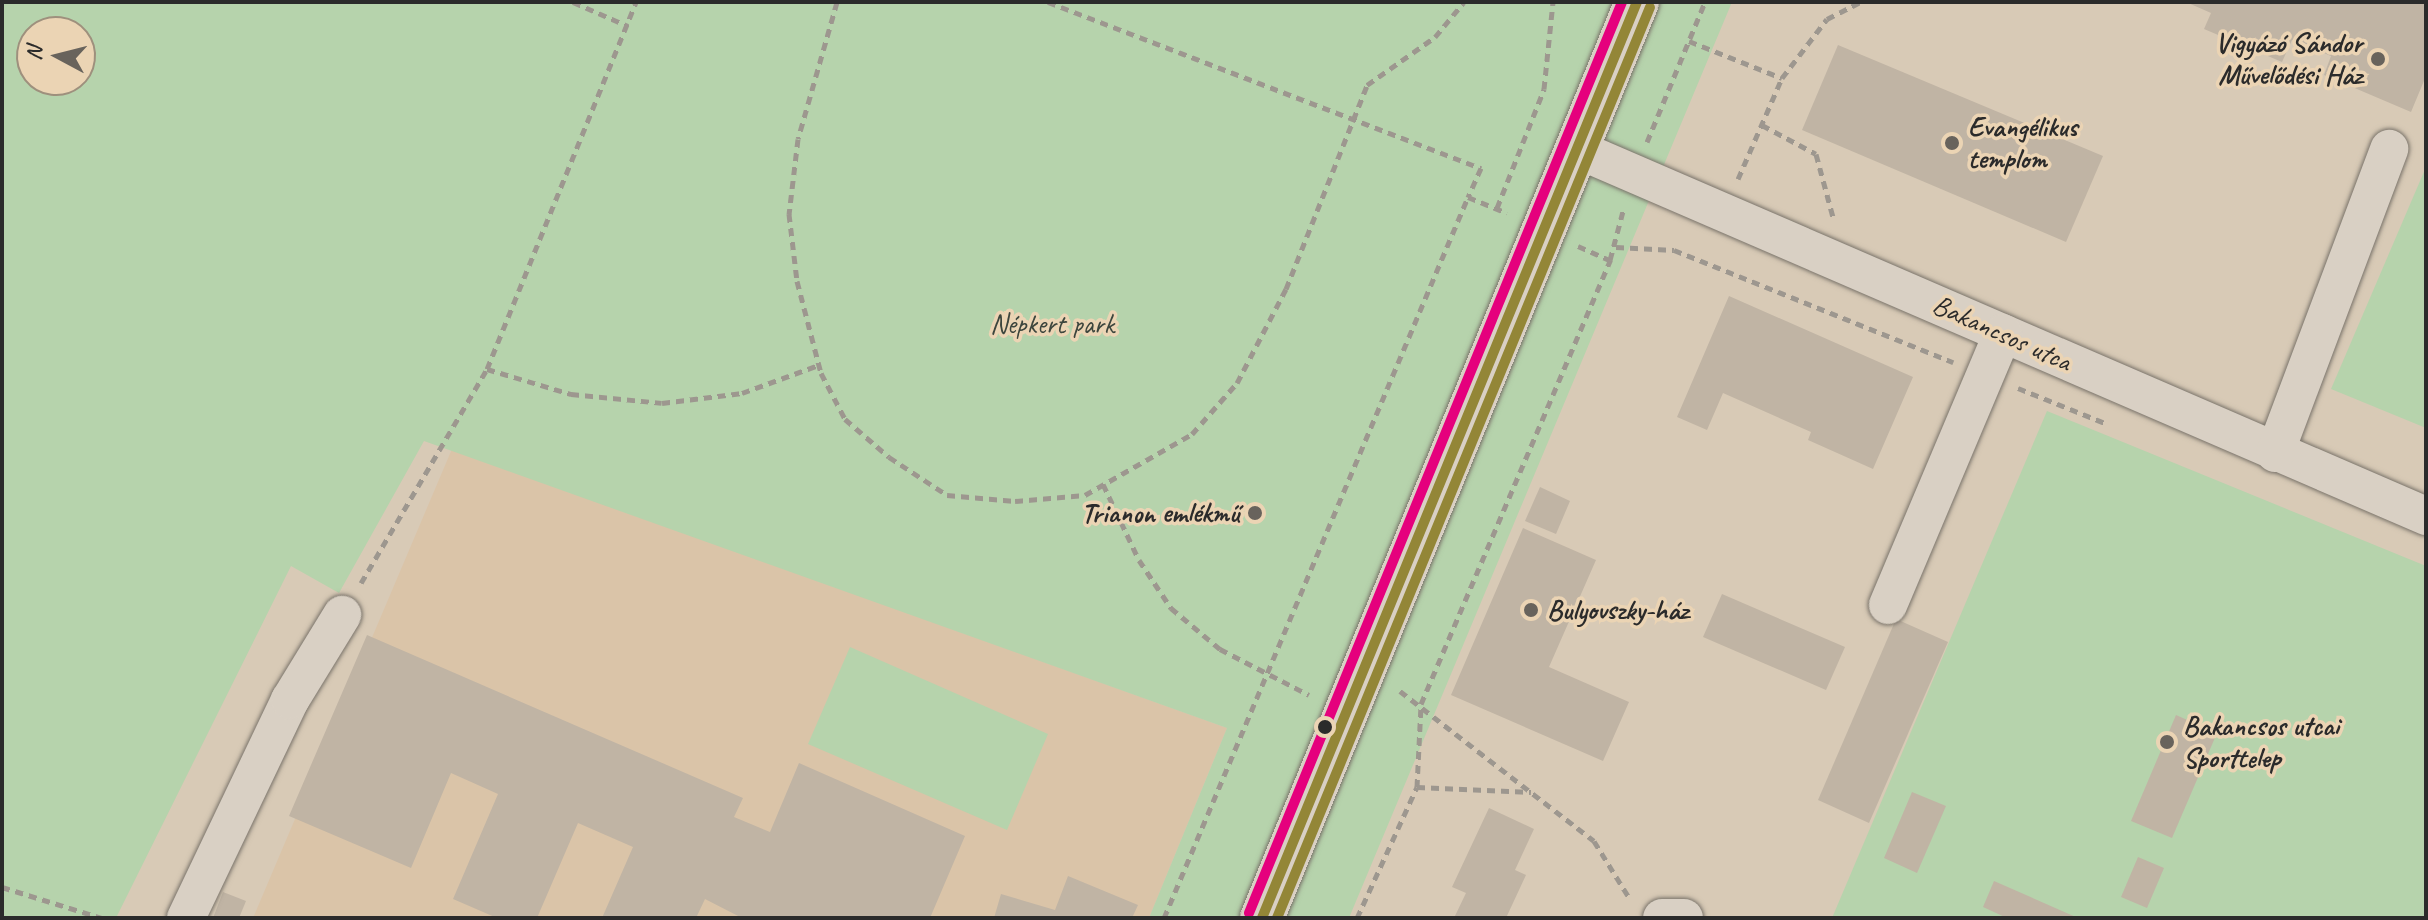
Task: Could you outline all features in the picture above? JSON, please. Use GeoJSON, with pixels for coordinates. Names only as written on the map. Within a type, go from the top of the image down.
{"type":"FeatureCollection","features":[{"type":"Feature","properties":{"kind":"main road"},"geometry":{"type":"LineString","coordinates":[[1262,918],[1358,694],[1637,2]]}},
{"type":"Feature","properties":{"kind":"street"},"geometry":{"type":"LineString","coordinates":[[2275,453],[2389,149]]}},
{"type":"Feature","properties":{"kind":"street","name":"Bakancsos utca"},"geometry":{"type":"LineString","coordinates":[[1579,150],[2426,516]]}},
{"type":"Feature","properties":{"kind":"street"},"geometry":{"type":"LineString","coordinates":[[1888,605],[2003,333]]}},
{"type":"Feature","properties":{"kind":"street"},"geometry":{"type":"LineString","coordinates":[[186,918],[290,700],[342,615]]}},
{"type":"Feature","properties":{"kind":"street"},"geometry":{"type":"LineString","coordinates":[[1648,912],[1684,918]]}},
{"type":"Feature","properties":{"kind":"path"},"geometry":{"type":"LineString","coordinates":[[573,2],[628,26]]}},
{"type":"Feature","properties":{"kind":"path"},"geometry":{"type":"LineString","coordinates":[[342,615],[487,369],[636,2]]}},
{"type":"Feature","properties":{"kind":"path"},"geometry":{"type":"LineString","coordinates":[[837,2],[798,139],[789,214],[797,281],[819,365],[845,419],[947,495],[1015,501],[1085,495],[1192,434],[1237,383],[1286,289],[1367,85],[1435,37],[1464,2]]}},
{"type":"Feature","properties":{"kind":"path"},"geometry":{"type":"LineString","coordinates":[[1048,2],[1481,168],[1263,675],[1164,918]]}},
{"type":"Feature","properties":{"kind":"path"},"geometry":{"type":"LineString","coordinates":[[1497,208],[1544,89],[1553,2]]}},
{"type":"Feature","properties":{"kind":"path"},"geometry":{"type":"LineString","coordinates":[[1357,918],[1417,787],[1421,704],[1610,260],[1632,173],[1705,2]]}},
{"type":"Feature","properties":{"kind":"path"},"geometry":{"type":"LineString","coordinates":[[1724,213],[1782,78],[1827,19],[1861,2]]}},
{"type":"Feature","properties":{"kind":"path"},"geometry":{"type":"LineString","coordinates":[[1689,41],[1782,78]]}},
{"type":"Feature","properties":{"kind":"path"},"geometry":{"type":"LineString","coordinates":[[1762,125],[1816,154],[1845,265]]}},
{"type":"Feature","properties":{"kind":"path"},"geometry":{"type":"LineString","coordinates":[[1468,197],[1610,260]]}},
{"type":"Feature","properties":{"kind":"path"},"geometry":{"type":"LineString","coordinates":[[487,369],[571,394],[662,403],[742,393],[819,365]]}},
{"type":"Feature","properties":{"kind":"path"},"geometry":{"type":"LineString","coordinates":[[1103,484],[1139,560],[1171,608],[1263,675],[1421,704],[1594,841],[1648,912]]}},
{"type":"Feature","properties":{"kind":"path"},"geometry":{"type":"LineString","coordinates":[[1417,787],[1531,792]]}},
{"type":"Feature","properties":{"kind":"path"},"geometry":{"type":"LineString","coordinates":[[2,887],[102,918]]}},
{"type":"Feature","properties":{"kind":"shaded area"},"geometry":{"type":"Polygon","coordinates":[[[452,449],[1227,728],[1149,918],[253,918],[452,449]]]}},
{"type":"Feature","properties":{"kind":"green space","name":"Népkert park"},"geometry":{"type":"Polygon","coordinates":[[[2,2],[1732,2],[1349,918],[1149,918],[1227,728],[424,441],[339,593],[291,566],[116,918],[2,918],[2,2]]]}},
{"type":"Feature","properties":{"kind":"green space"},"geometry":{"type":"Polygon","coordinates":[[[2426,167],[2426,428],[2331,389],[2426,167]]]}},
{"type":"Feature","properties":{"kind":"green space","name":"Bakancsos utcai Sporttelep"},"geometry":{"type":"Polygon","coordinates":[[[2047,411],[2426,566],[2426,918],[1832,918],[2047,411]]]}},
{"type":"Feature","properties":{"kind":"green space"},"geometry":{"type":"Polygon","coordinates":[[[850,647],[1048,734],[1007,830],[808,744],[850,647]]]}},
{"type":"Feature","properties":{"kind":"building","name":"Vigyázó Sándor Művelődési Ház"},"geometry":{"type":"Polygon","coordinates":[[[2186,2],[2426,2],[2426,76],[2411,112],[2324,75],[2331,56],[2292,40],[2282,62],[2204,29],[2211,13],[2186,2]]]}},
{"type":"Feature","properties":{"kind":"building","name":"Evangélikus templom"},"geometry":{"type":"Polygon","coordinates":[[[1838,45],[2103,156],[2066,242],[1802,130],[1838,45]]]}},
{"type":"Feature","properties":{"kind":"building"},"geometry":{"type":"Polygon","coordinates":[[[1729,296],[1913,377],[1873,469],[1808,440],[1811,432],[1723,393],[1707,430],[1677,417],[1729,296]]]}},
{"type":"Feature","properties":{"kind":"building"},"geometry":{"type":"Polygon","coordinates":[[[1540,487],[1570,501],[1556,534],[1525,521],[1540,487]]]}},
{"type":"Feature","properties":{"kind":"building","name":"Bulyovszky-ház"},"geometry":{"type":"Polygon","coordinates":[[[1523,528],[1596,560],[1549,667],[1629,702],[1603,761],[1451,695],[1523,528]]]}},
{"type":"Feature","properties":{"kind":"building"},"geometry":{"type":"Polygon","coordinates":[[[1722,594],[1845,647],[1826,690],[1703,637],[1722,594]]]}},
{"type":"Feature","properties":{"kind":"building"},"geometry":{"type":"Polygon","coordinates":[[[1896,619],[1948,642],[1869,823],[1818,800],[1896,619]]]}},
{"type":"Feature","properties":{"kind":"building"},"geometry":{"type":"Polygon","coordinates":[[[367,635],[743,798],[734,817],[770,832],[799,763],[965,836],[930,918],[742,918],[705,899],[696,918],[602,918],[633,847],[578,823],[537,918],[497,918],[453,899],[498,794],[451,773],[411,868],[289,816],[367,635]]]}},
{"type":"Feature","properties":{"kind":"building"},"geometry":{"type":"Polygon","coordinates":[[[2176,715],[2217,733],[2172,838],[2131,821],[2176,715]]]}},
{"type":"Feature","properties":{"kind":"building"},"geometry":{"type":"Polygon","coordinates":[[[1912,792],[1946,806],[1917,873],[1884,858],[1912,792]]]}},
{"type":"Feature","properties":{"kind":"building"},"geometry":{"type":"Polygon","coordinates":[[[1489,808],[1534,829],[1515,870],[1526,875],[1506,918],[1454,918],[1466,893],[1452,887],[1489,808]]]}},
{"type":"Feature","properties":{"kind":"building"},"geometry":{"type":"Polygon","coordinates":[[[2138,857],[2164,868],[2147,908],[2121,897],[2138,857]]]}},
{"type":"Feature","properties":{"kind":"building"},"geometry":{"type":"Polygon","coordinates":[[[1068,876],[1138,905],[1132,918],[994,918],[1001,894],[1055,910],[1068,876]]]}},
{"type":"Feature","properties":{"kind":"building"},"geometry":{"type":"Polygon","coordinates":[[[1994,881],[2078,918],[2007,918],[1983,907],[1994,881]]]}},
{"type":"Feature","properties":{"kind":"building"},"geometry":{"type":"Polygon","coordinates":[[[223,892],[246,901],[239,918],[213,918],[223,892]]]}},
{"type":"Feature","properties":{"kind":"transit line"},"geometry":{"type":"LineString","coordinates":[[1249,913],[1622,2]]}},
{"type":"Feature","properties":{"kind":"transit line"},"geometry":{"type":"LineString","coordinates":[[1262,918],[1637,2]]}},
{"type":"Feature","properties":{"kind":"transit line"},"geometry":{"type":"LineString","coordinates":[[1277,918],[1650,7]]}},
{"type":"Feature","properties":{"kind":"place","name":"Vigyázó Sándor Művelődési Ház"},"geometry":{"type":"Point","coordinates":[2378,59]}},
{"type":"Feature","properties":{"kind":"place","name":"Evangélikus templom"},"geometry":{"type":"Point","coordinates":[1952,143]}},
{"type":"Feature","properties":{"kind":"place","name":"Trianon emlékmű"},"geometry":{"type":"Point","coordinates":[1255,513]}},
{"type":"Feature","properties":{"kind":"place","name":"Bulyovszky-ház"},"geometry":{"type":"Point","coordinates":[1531,610]}},
{"type":"Feature","properties":{"kind":"place","name":"Bakancsos utcai Sporttelep"},"geometry":{"type":"Point","coordinates":[2167,742]}}]}
